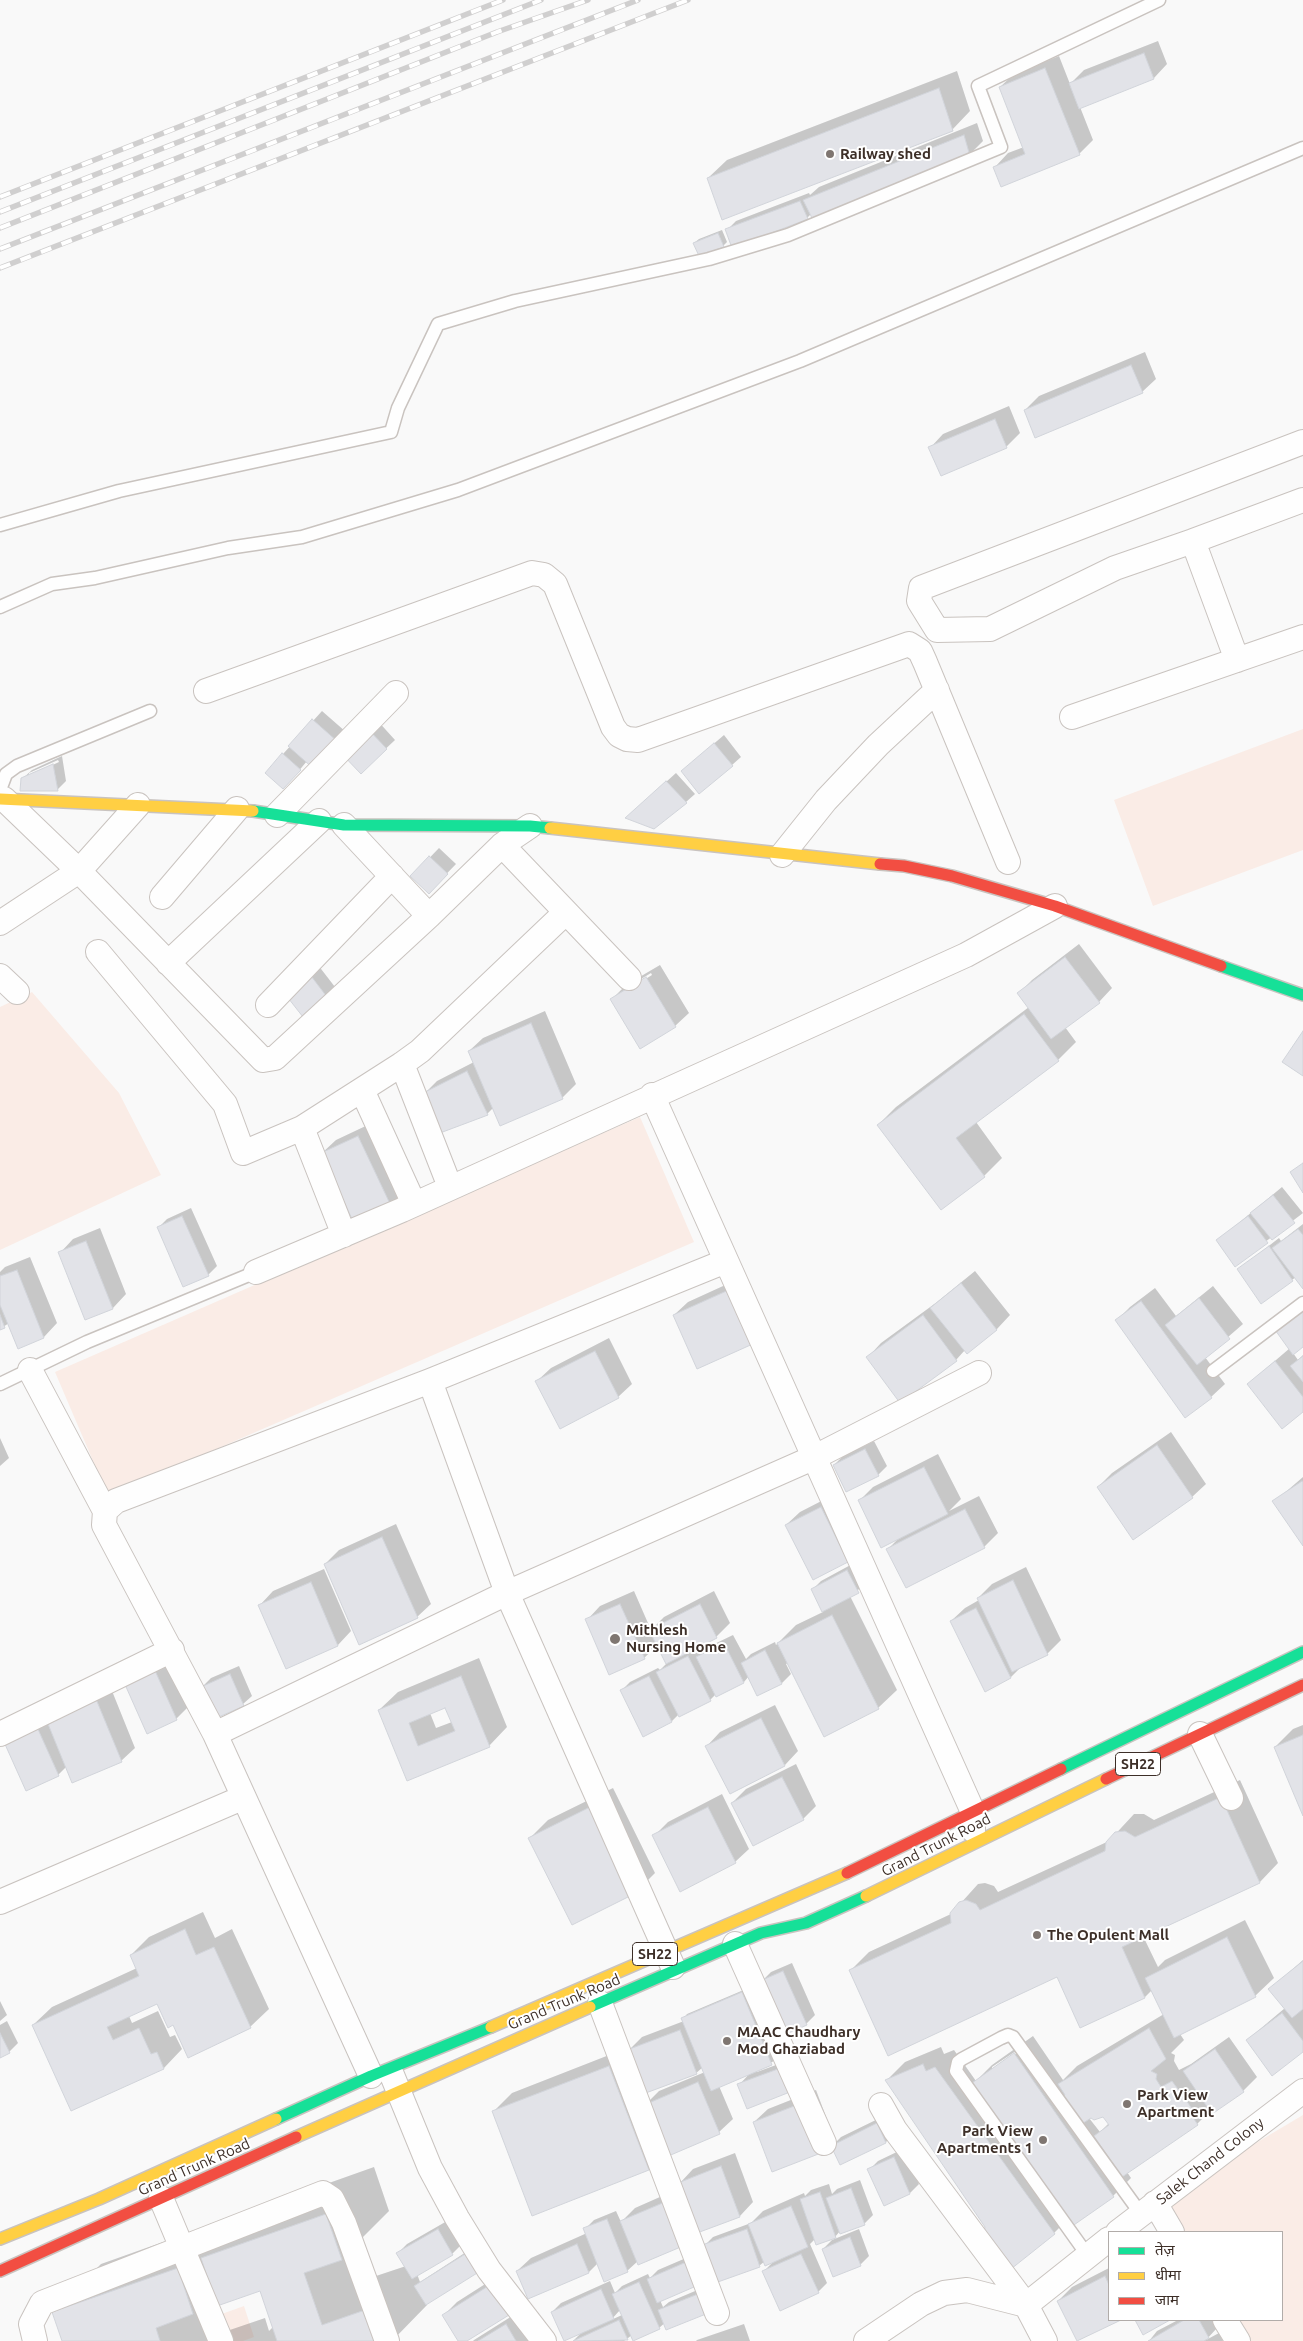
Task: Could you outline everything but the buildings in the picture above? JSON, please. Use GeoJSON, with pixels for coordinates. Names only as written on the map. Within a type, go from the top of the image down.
{"type":"FeatureCollection","features":[{"type":"Feature","properties":{"kind":"main road"},"geometry":{"type":"LineString","coordinates":[[1,796],[237,809],[344,825],[530,826],[782,855],[904,866],[952,876],[1055,906],[1303,995]]}},
{"type":"Feature","properties":{"kind":"main road","name":"Grand Trunk Road"},"geometry":{"type":"LineString","coordinates":[[0,2271],[600,2003],[669,1961],[815,1888],[1303,1652]]}},
{"type":"Feature","properties":{"kind":"main road","name":"Grand Trunk Road"},"geometry":{"type":"LineString","coordinates":[[1,2235],[99,2199],[380,2072],[669,1961],[735,1944],[761,1933],[806,1923],[900,1881],[974,1842],[1303,1686]]}},
{"type":"Feature","properties":{"kind":"street"},"geometry":{"type":"LineString","coordinates":[[1303,442],[921,588],[919,601],[937,630],[990,629],[1115,568],[1303,500]]}},
{"type":"Feature","properties":{"kind":"street"},"geometry":{"type":"LineString","coordinates":[[1193,541],[1237,660]]}},
{"type":"Feature","properties":{"kind":"street"},"geometry":{"type":"LineString","coordinates":[[206,691],[532,573],[544,576],[555,584],[613,727],[618,734],[627,739],[638,740],[909,644],[920,651],[1008,862]]}},
{"type":"Feature","properties":{"kind":"street"},"geometry":{"type":"LineString","coordinates":[[1072,717],[1303,637]]}},
{"type":"Feature","properties":{"kind":"street"},"geometry":{"type":"LineString","coordinates":[[782,855],[826,800],[878,745],[937,690]]}},
{"type":"Feature","properties":{"kind":"street"},"geometry":{"type":"LineString","coordinates":[[277,815],[396,693]]}},
{"type":"Feature","properties":{"kind":"street"},"geometry":{"type":"LineString","coordinates":[[1,796],[79,871],[255,1054],[263,1060],[275,1058],[429,916],[502,845],[530,826]]}},
{"type":"Feature","properties":{"kind":"street"},"geometry":{"type":"LineString","coordinates":[[0,923],[79,871],[138,805]]}},
{"type":"Feature","properties":{"kind":"street"},"geometry":{"type":"LineString","coordinates":[[162,897],[237,809]]}},
{"type":"Feature","properties":{"kind":"street"},"geometry":{"type":"LineString","coordinates":[[168,963],[319,821]]}},
{"type":"Feature","properties":{"kind":"street"},"geometry":{"type":"LineString","coordinates":[[344,825],[429,916]]}},
{"type":"Feature","properties":{"kind":"street"},"geometry":{"type":"LineString","coordinates":[[502,845],[629,978]]}},
{"type":"Feature","properties":{"kind":"street"},"geometry":{"type":"LineString","coordinates":[[268,1005],[392,876]]}},
{"type":"Feature","properties":{"kind":"street"},"geometry":{"type":"LineString","coordinates":[[256,1272],[414,1204],[966,955],[1055,906]]}},
{"type":"Feature","properties":{"kind":"street"},"geometry":{"type":"LineString","coordinates":[[98,952],[225,1104],[243,1153],[302,1128],[420,1051],[565,913]]}},
{"type":"Feature","properties":{"kind":"street"},"geometry":{"type":"LineString","coordinates":[[0,976],[17,992]]}},
{"type":"Feature","properties":{"kind":"street"},"geometry":{"type":"LineString","coordinates":[[402,1064],[450,1187]]}},
{"type":"Feature","properties":{"kind":"street"},"geometry":{"type":"LineString","coordinates":[[362,1090],[414,1204]]}},
{"type":"Feature","properties":{"kind":"street"},"geometry":{"type":"LineString","coordinates":[[652,1096],[973,1812],[974,1842]]}},
{"type":"Feature","properties":{"kind":"street"},"geometry":{"type":"LineString","coordinates":[[302,1128],[344,1235]]}},
{"type":"Feature","properties":{"kind":"street"},"geometry":{"type":"LineString","coordinates":[[105,1511],[116,1501],[430,1380],[726,1261]]}},
{"type":"Feature","properties":{"kind":"street"},"geometry":{"type":"LineString","coordinates":[[30,1370],[105,1511],[104,1525],[172,1650],[214,1734],[242,1798],[380,2072],[398,2093],[430,2168],[457,2218],[489,2270],[544,2341]]}},
{"type":"Feature","properties":{"kind":"street"},"geometry":{"type":"LineString","coordinates":[[214,1734],[508,1593],[815,1457],[979,1373]]}},
{"type":"Feature","properties":{"kind":"street"},"geometry":{"type":"LineString","coordinates":[[430,1380],[508,1593],[669,1961]]}},
{"type":"Feature","properties":{"kind":"street"},"geometry":{"type":"LineString","coordinates":[[0,1734],[172,1650]]}},
{"type":"Feature","properties":{"kind":"street"},"geometry":{"type":"LineString","coordinates":[[1200,1734],[1232,1798]]}},
{"type":"Feature","properties":{"kind":"street"},"geometry":{"type":"LineString","coordinates":[[0,1902],[242,1798]]}},
{"type":"Feature","properties":{"kind":"street"},"geometry":{"type":"LineString","coordinates":[[735,1944],[824,2143]]}},
{"type":"Feature","properties":{"kind":"street"},"geometry":{"type":"LineString","coordinates":[[600,2003],[717,2313]]}},
{"type":"Feature","properties":{"kind":"street","name":"Salek Chand Colony"},"geometry":{"type":"LineString","coordinates":[[1119,2231],[1303,2090]]}},
{"type":"Feature","properties":{"kind":"street"},"geometry":{"type":"LineString","coordinates":[[881,2105],[895,2130],[1026,2304],[1045,2341]]}},
{"type":"Feature","properties":{"kind":"street"},"geometry":{"type":"LineString","coordinates":[[36,2341],[31,2324],[42,2303],[323,2193],[332,2199],[344,2223],[387,2341]]}},
{"type":"Feature","properties":{"kind":"street"},"geometry":{"type":"LineString","coordinates":[[161,2198],[221,2341]]}},
{"type":"Feature","properties":{"kind":"street"},"geometry":{"type":"LineString","coordinates":[[1148,2209],[1171,2231]]}},
{"type":"Feature","properties":{"kind":"street"},"geometry":{"type":"LineString","coordinates":[[1026,2304],[1108,2240]]}},
{"type":"Feature","properties":{"kind":"street"},"geometry":{"type":"LineString","coordinates":[[866,2341],[921,2304],[944,2293],[967,2290],[1026,2304]]}},
{"type":"Feature","properties":{"kind":"street"},"geometry":{"type":"LineString","coordinates":[[1226,2321],[1238,2341]]}},
{"type":"Feature","properties":{"kind":"lane"},"geometry":{"type":"LineString","coordinates":[[0,525],[119,491],[391,432],[398,408],[438,324],[515,301],[709,259],[788,235],[1001,147],[978,86],[1159,0]]}},
{"type":"Feature","properties":{"kind":"lane"},"geometry":{"type":"LineString","coordinates":[[0,607],[52,584],[95,578],[228,548],[302,537],[458,490],[800,361],[1303,148]]}},
{"type":"Feature","properties":{"kind":"lane"},"geometry":{"type":"LineString","coordinates":[[1,796],[6,774],[17,766],[150,711]]}},
{"type":"Feature","properties":{"kind":"lane"},"geometry":{"type":"LineString","coordinates":[[0,1384],[88,1342],[256,1272]]}},
{"type":"Feature","properties":{"kind":"lane"},"geometry":{"type":"LineString","coordinates":[[1213,1371],[1303,1303]]}},
{"type":"Feature","properties":{"kind":"lane"},"geometry":{"type":"LineString","coordinates":[[1088,2256],[956,2071],[958,2062],[1001,2038],[1008,2035],[1014,2037],[1148,2209]]}},
{"type":"Feature","properties":{"kind":"shaded area"},"geometry":{"type":"Polygon","coordinates":[[[1303,729],[1303,850],[1153,906],[1114,800],[1303,729]]]}},
{"type":"Feature","properties":{"kind":"shaded area"},"geometry":{"type":"Polygon","coordinates":[[[32,992],[119,1093],[161,1175],[0,1250],[0,1007],[32,992]]]}},
{"type":"Feature","properties":{"kind":"shaded area"},"geometry":{"type":"Polygon","coordinates":[[[640,1117],[694,1242],[108,1496],[55,1372],[640,1117]]]}},
{"type":"Feature","properties":{"kind":"shaded area"},"geometry":{"type":"Polygon","coordinates":[[[1303,2115],[1303,2341],[1232,2341],[1221,2321],[1283,2321],[1283,2231],[1170,2231],[1155,2203],[1303,2115]]]}},
{"type":"Feature","properties":{"kind":"shaded area"},"geometry":{"type":"Polygon","coordinates":[[[244,2306],[254,2337],[243,2341],[228,2341],[219,2315],[244,2306]]]}},
{"type":"Feature","properties":{"kind":"railway"},"geometry":{"type":"LineString","coordinates":[[0,197],[503,0]]}},
{"type":"Feature","properties":{"kind":"railway"},"geometry":{"type":"LineString","coordinates":[[0,212],[541,0]]}},
{"type":"Feature","properties":{"kind":"railway"},"geometry":{"type":"LineString","coordinates":[[0,228],[497,32],[588,0]]}},
{"type":"Feature","properties":{"kind":"railway"},"geometry":{"type":"LineString","coordinates":[[0,249],[638,0]]}},
{"type":"Feature","properties":{"kind":"railway"},"geometry":{"type":"LineString","coordinates":[[0,268],[688,0]]}},
{"type":"Feature","properties":{"kind":"traffic: fast"},"geometry":{"type":"LineString","coordinates":[[253,811],[344,825],[530,826],[550,828]]}},
{"type":"Feature","properties":{"kind":"traffic: fast"},"geometry":{"type":"LineString","coordinates":[[1221,966],[1303,995]]}},
{"type":"Feature","properties":{"kind":"traffic: fast"},"geometry":{"type":"LineString","coordinates":[[1061,1769],[1303,1652]]}},
{"type":"Feature","properties":{"kind":"traffic: fast"},"geometry":{"type":"LineString","coordinates":[[590,2007],[761,1933],[806,1923],[866,1896]]}},
{"type":"Feature","properties":{"kind":"traffic: fast"},"geometry":{"type":"LineString","coordinates":[[276,2119],[371,2076],[491,2027]]}},
{"type":"Feature","properties":{"kind":"traffic: slow"},"geometry":{"type":"LineString","coordinates":[[0,799],[253,811]]}},
{"type":"Feature","properties":{"kind":"traffic: slow"},"geometry":{"type":"LineString","coordinates":[[550,828],[880,864]]}},
{"type":"Feature","properties":{"kind":"traffic: slow"},"geometry":{"type":"LineString","coordinates":[[866,1896],[1106,1779]]}},
{"type":"Feature","properties":{"kind":"traffic: slow"},"geometry":{"type":"LineString","coordinates":[[491,2027],[847,1873]]}},
{"type":"Feature","properties":{"kind":"traffic: slow"},"geometry":{"type":"LineString","coordinates":[[296,2137],[590,2007]]}},
{"type":"Feature","properties":{"kind":"traffic: slow"},"geometry":{"type":"LineString","coordinates":[[0,2239],[99,2199],[276,2119]]}},
{"type":"Feature","properties":{"kind":"traffic: jam"},"geometry":{"type":"LineString","coordinates":[[880,864],[904,866],[952,876],[1055,906],[1221,966]]}},
{"type":"Feature","properties":{"kind":"traffic: jam"},"geometry":{"type":"LineString","coordinates":[[1106,1779],[1303,1685]]}},
{"type":"Feature","properties":{"kind":"traffic: jam"},"geometry":{"type":"LineString","coordinates":[[847,1873],[1061,1769]]}},
{"type":"Feature","properties":{"kind":"traffic: jam"},"geometry":{"type":"LineString","coordinates":[[0,2271],[296,2137]]}},
{"type":"Feature","properties":{"kind":"place","name":"Railway shed"},"geometry":{"type":"Point","coordinates":[830,154]}},
{"type":"Feature","properties":{"kind":"place","name":"Mithlesh Nursing Home"},"geometry":{"type":"Point","coordinates":[615,1639]}},
{"type":"Feature","properties":{"kind":"place","name":"The Opulent Mall"},"geometry":{"type":"Point","coordinates":[1037,1935]}},
{"type":"Feature","properties":{"kind":"place","name":"MAAC Chaudhary Mod Ghaziabad"},"geometry":{"type":"Point","coordinates":[727,2041]}},
{"type":"Feature","properties":{"kind":"place","name":"Park View Apartment"},"geometry":{"type":"Point","coordinates":[1127,2104]}},
{"type":"Feature","properties":{"kind":"place","name":"Park View Apartments 1"},"geometry":{"type":"Point","coordinates":[1043,2140]}}]}
